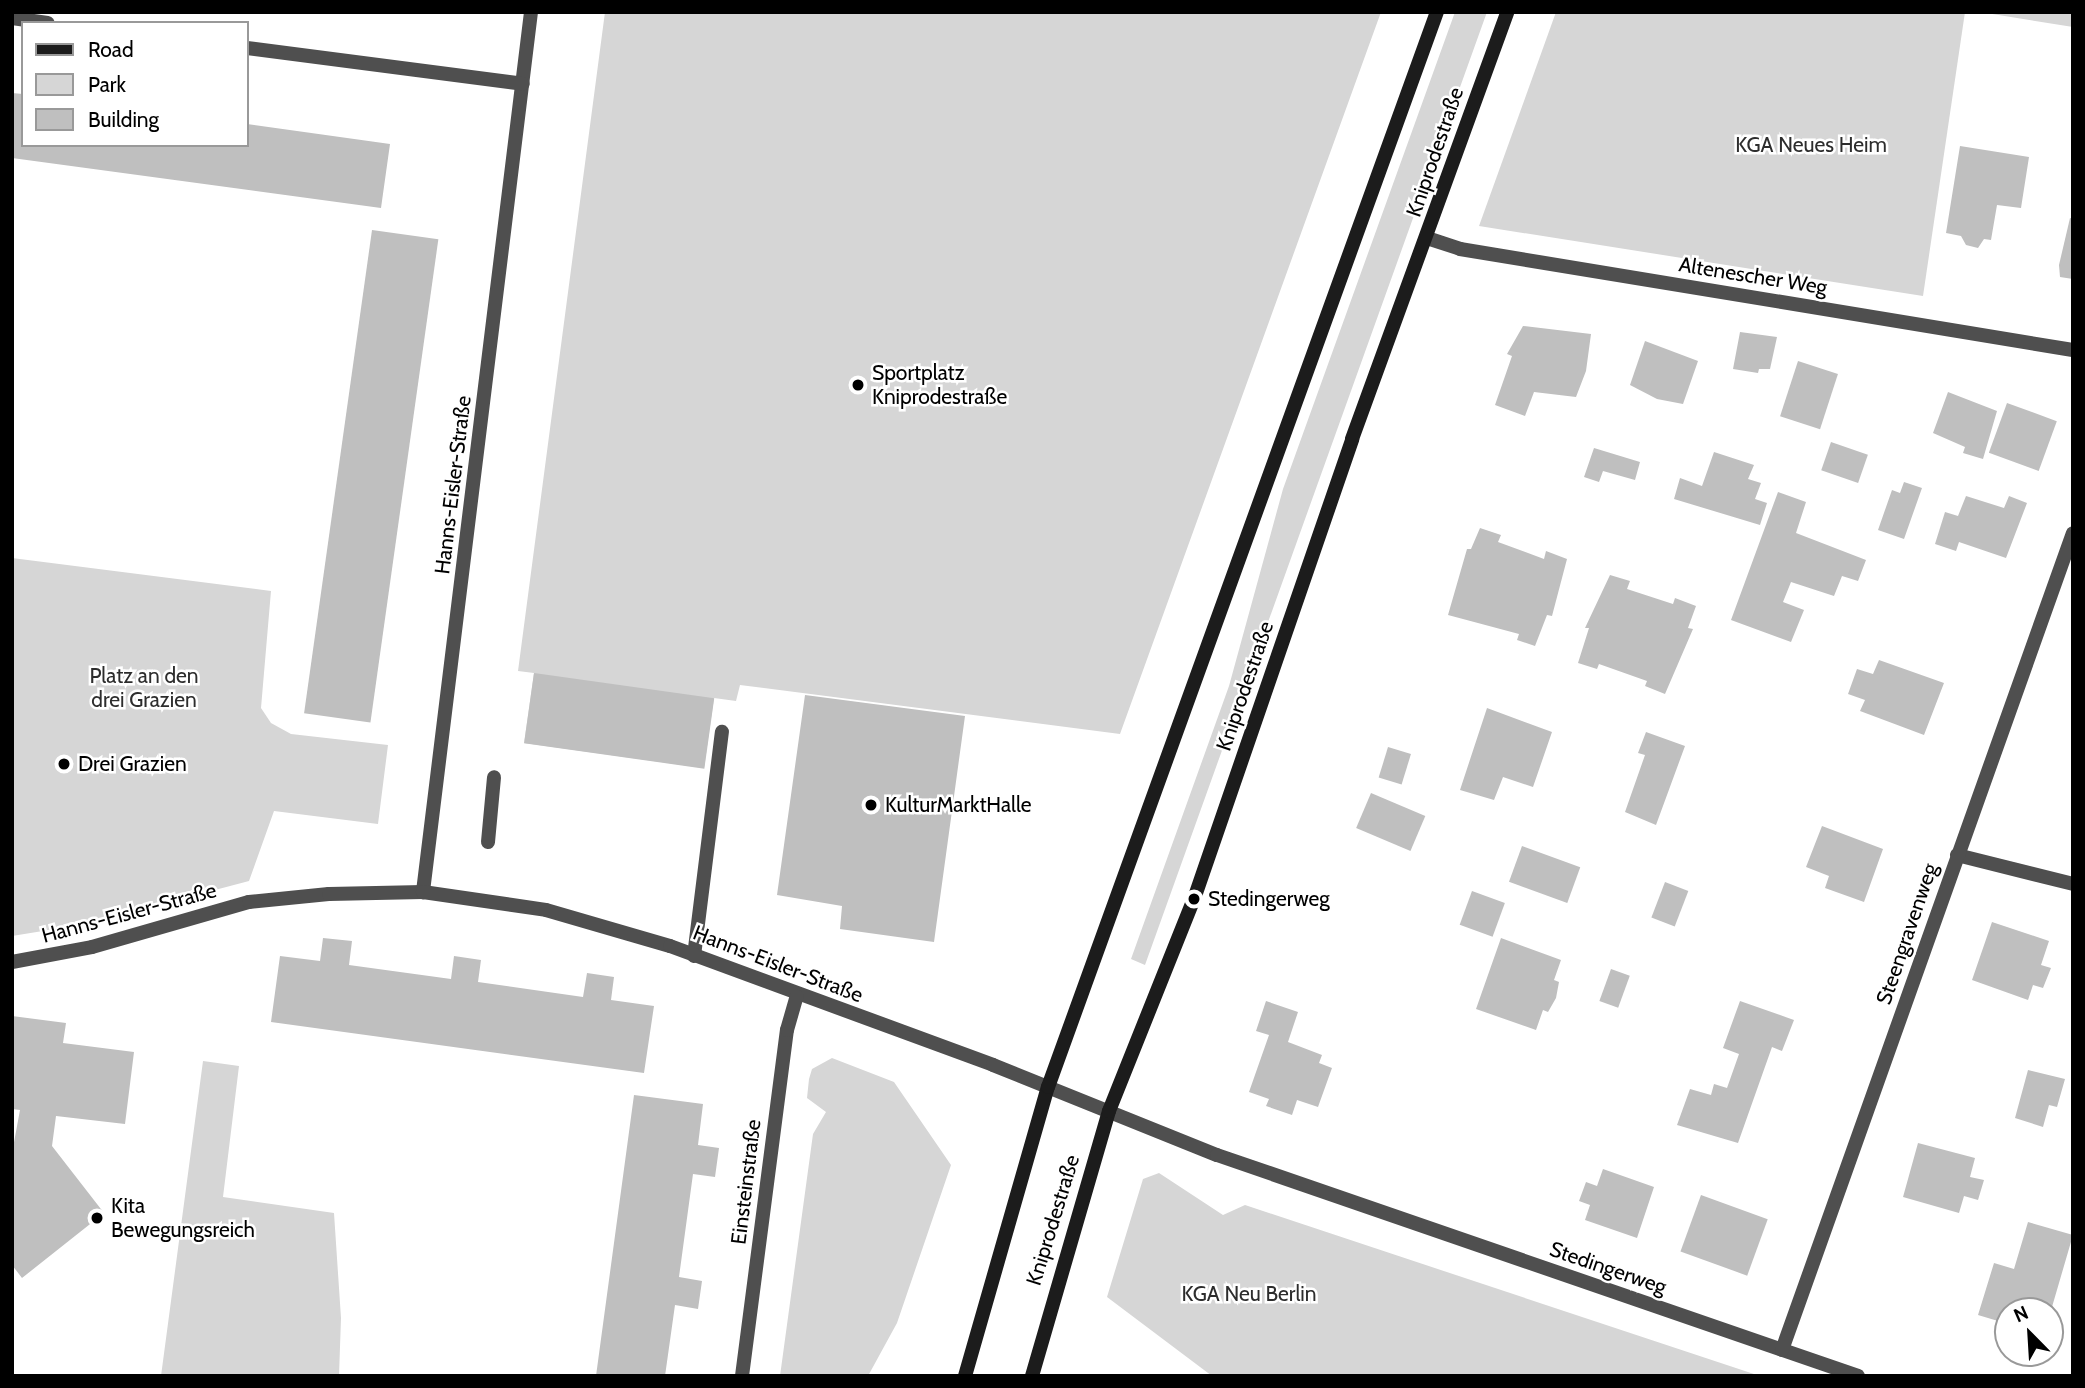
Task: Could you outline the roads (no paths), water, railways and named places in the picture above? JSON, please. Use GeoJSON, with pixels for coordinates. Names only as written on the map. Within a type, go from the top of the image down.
{"type":"FeatureCollection","features":[{"type":"Feature","properties":{"kind":"main road","name":"Kniprodestraße"},"geometry":{"type":"LineString","coordinates":[[965,1376],[1048,1087],[1369,209],[1437,12]]}},
{"type":"Feature","properties":{"kind":"main road","name":"Kniprodestraße"},"geometry":{"type":"LineString","coordinates":[[1032,1376],[1108,1111],[1194,899],[1352,439],[1507,12]]}},
{"type":"Feature","properties":{"kind":"street","name":"Hanns-Eisler-Straße"},"geometry":{"type":"LineString","coordinates":[[423,892],[531,12]]}},
{"type":"Feature","properties":{"kind":"street"},"geometry":{"type":"LineString","coordinates":[[12,18],[34,21]]}},
{"type":"Feature","properties":{"kind":"street"},"geometry":{"type":"LineString","coordinates":[[248,48],[523,84]]}},
{"type":"Feature","properties":{"kind":"street","name":"Altenescher Weg"},"geometry":{"type":"LineString","coordinates":[[1427,238],[1460,249],[2073,351]]}},
{"type":"Feature","properties":{"kind":"street","name":"Steengravenweg"},"geometry":{"type":"LineString","coordinates":[[1782,1350],[2073,533]]}},
{"type":"Feature","properties":{"kind":"street"},"geometry":{"type":"LineString","coordinates":[[694,956],[722,732]]}},
{"type":"Feature","properties":{"kind":"street"},"geometry":{"type":"LineString","coordinates":[[488,842],[494,777]]}},
{"type":"Feature","properties":{"kind":"street"},"geometry":{"type":"LineString","coordinates":[[1957,855],[2073,884]]}},
{"type":"Feature","properties":{"kind":"street","name":"Hanns-Eisler-Straße"},"geometry":{"type":"LineString","coordinates":[[12,962],[92,947],[249,902],[329,894],[423,892],[546,910],[694,956],[1108,1111]]}},
{"type":"Feature","properties":{"kind":"street","name":"Einsteinstraße"},"geometry":{"type":"LineString","coordinates":[[742,1376],[788,1030],[797,996]]}},
{"type":"Feature","properties":{"kind":"street","name":"Stedingerweg"},"geometry":{"type":"LineString","coordinates":[[1108,1111],[1217,1155],[1858,1376]]}},
{"type":"Feature","properties":{"kind":"place","name":"Sportplatz Kniprodestraße"},"geometry":{"type":"Point","coordinates":[858,385]}},
{"type":"Feature","properties":{"kind":"place","name":"Drei Grazien"},"geometry":{"type":"Point","coordinates":[64,764]}},
{"type":"Feature","properties":{"kind":"place","name":"KulturMarktHalle"},"geometry":{"type":"Point","coordinates":[871,805]}},
{"type":"Feature","properties":{"kind":"place","name":"Stedingerweg"},"geometry":{"type":"Point","coordinates":[1194,899]}},
{"type":"Feature","properties":{"kind":"place","name":"Kita Bewegungsreich"},"geometry":{"type":"Point","coordinates":[97,1218]}},
{"type":"Feature","properties":{"kind":"park label","name":"KGA Neues Heim"},"geometry":{"type":"Point","coordinates":[1811,145]}},
{"type":"Feature","properties":{"kind":"park label","name":"Platz an den drei Grazien"},"geometry":{"type":"Point","coordinates":[144,688]}},
{"type":"Feature","properties":{"kind":"park label","name":"KGA Neu Berlin"},"geometry":{"type":"Point","coordinates":[1249,1294]}}]}
